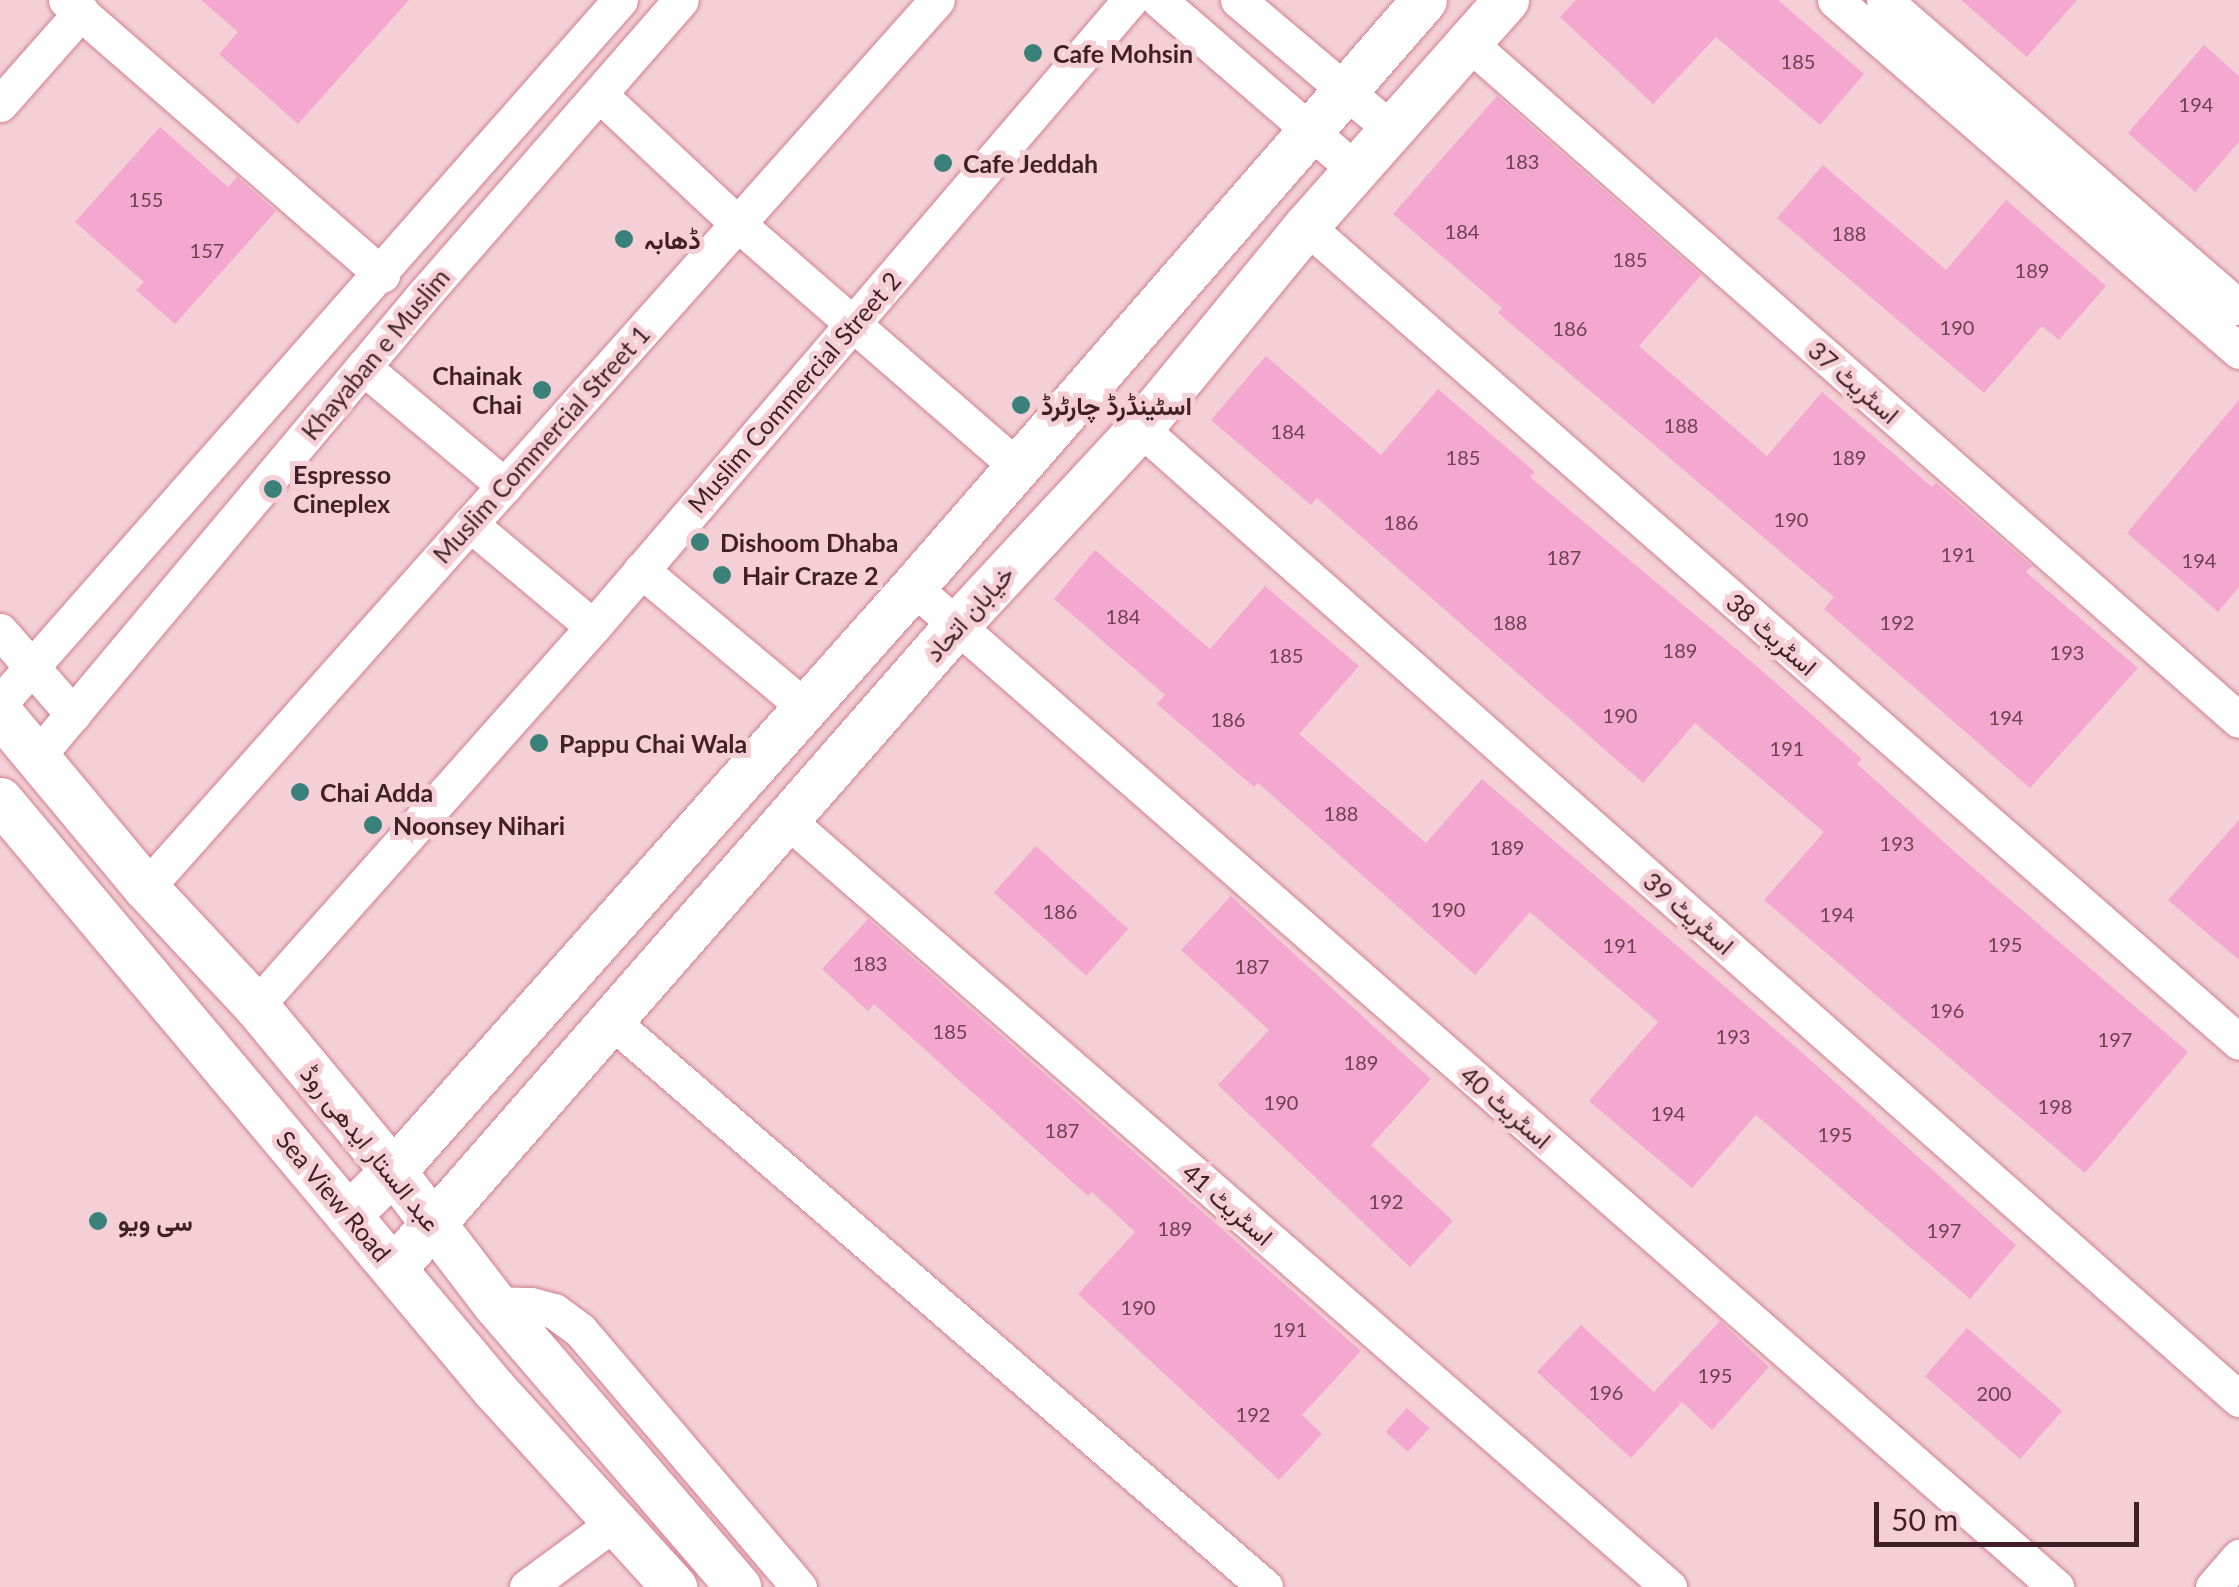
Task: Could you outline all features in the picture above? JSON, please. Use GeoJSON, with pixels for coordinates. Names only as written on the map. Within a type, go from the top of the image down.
{"type":"FeatureCollection","features":[{"type":"Feature","properties":{"kind":"main road"},"geometry":{"type":"LineString","coordinates":[[348,1215],[393,1170],[913,587],[1424,0]]}},
{"type":"Feature","properties":{"kind":"main road","name":"خیابان اتحاد"},"geometry":{"type":"LineString","coordinates":[[394,1268],[608,1018],[955,627],[1140,428],[1306,226],[1506,0]]}},
{"type":"Feature","properties":{"kind":"main road","name":"عبد الستار ایدھی روڈ"},"geometry":{"type":"LineString","coordinates":[[0,713],[146,888],[256,1006],[393,1170],[495,1304],[738,1587]]}},
{"type":"Feature","properties":{"kind":"main road","name":"Sea View Road"},"geometry":{"type":"LineString","coordinates":[[0,800],[494,1390],[674,1587]]}},
{"type":"Feature","properties":{"kind":"street","name":"Khayaban e Muslim"},"geometry":{"type":"LineString","coordinates":[[0,703],[382,275],[620,0]]}},
{"type":"Feature","properties":{"kind":"street","name":"Khayaban e Muslim"},"geometry":{"type":"LineString","coordinates":[[36,759],[363,367],[681,0]]}},
{"type":"Feature","properties":{"kind":"street","name":"Muslim Commercial Street 1"},"geometry":{"type":"LineString","coordinates":[[146,888],[937,0]]}},
{"type":"Feature","properties":{"kind":"street","name":"Muslim Commercial Street 2"},"geometry":{"type":"LineString","coordinates":[[256,1006],[592,627],[1130,0]]}},
{"type":"Feature","properties":{"kind":"street"},"geometry":{"type":"LineString","coordinates":[[1159,0],[1355,170]]}},
{"type":"Feature","properties":{"kind":"street"},"geometry":{"type":"LineString","coordinates":[[1238,0],[1392,130]]}},
{"type":"Feature","properties":{"kind":"street"},"geometry":{"type":"LineString","coordinates":[[1835,0],[2239,351]]}},
{"type":"Feature","properties":{"kind":"street"},"geometry":{"type":"LineString","coordinates":[[1884,0],[2239,307]]}},
{"type":"Feature","properties":{"kind":"street"},"geometry":{"type":"LineString","coordinates":[[0,104],[73,6],[382,275]]}},
{"type":"Feature","properties":{"kind":"street","name":"اسٹریٹ 37"},"geometry":{"type":"LineString","coordinates":[[1470,43],[2239,720]]}},
{"type":"Feature","properties":{"kind":"street"},"geometry":{"type":"LineString","coordinates":[[600,95],[738,224],[1018,467]]}},
{"type":"Feature","properties":{"kind":"street","name":"اسٹریٹ 38"},"geometry":{"type":"LineString","coordinates":[[1306,226],[2239,1042]]}},
{"type":"Feature","properties":{"kind":"street"},"geometry":{"type":"LineString","coordinates":[[363,367],[504,486]]}},
{"type":"Feature","properties":{"kind":"street","name":"اسٹریٹ 39"},"geometry":{"type":"LineString","coordinates":[[1140,428],[2239,1399]]}},
{"type":"Feature","properties":{"kind":"street"},"geometry":{"type":"LineString","coordinates":[[470,524],[592,627]]}},
{"type":"Feature","properties":{"kind":"street"},"geometry":{"type":"LineString","coordinates":[[641,570],[805,707]]}},
{"type":"Feature","properties":{"kind":"street","name":"اسٹریٹ 40"},"geometry":{"type":"LineString","coordinates":[[913,587],[2056,1587]]}},
{"type":"Feature","properties":{"kind":"street"},"geometry":{"type":"LineString","coordinates":[[0,631],[73,714]]}},
{"type":"Feature","properties":{"kind":"street","name":"اسٹریٹ 41"},"geometry":{"type":"LineString","coordinates":[[787,820],[1669,1587]]}},
{"type":"Feature","properties":{"kind":"street"},"geometry":{"type":"LineString","coordinates":[[608,1018],[1265,1587]]}},
{"type":"Feature","properties":{"kind":"street"},"geometry":{"type":"LineString","coordinates":[[495,1304],[554,1311],[580,1330],[799,1587]]}},
{"type":"Feature","properties":{"kind":"street"},"geometry":{"type":"LineString","coordinates":[[526,1587],[617,1521]]}},
{"type":"Feature","properties":{"kind":"street"},"geometry":{"type":"LineString","coordinates":[[2213,1587],[2239,1557]]}},
{"type":"Feature","properties":{"kind":"building"},"geometry":{"type":"Polygon","coordinates":[[[201,0],[409,0],[298,124],[219,54],[238,32],[201,0]]]}},
{"type":"Feature","properties":{"kind":"building"},"geometry":{"type":"Polygon","coordinates":[[[1576,0],[1778,0],[1864,74],[1820,125],[1716,37],[1653,104],[1560,17],[1576,0]]]}},
{"type":"Feature","properties":{"kind":"building"},"geometry":{"type":"Polygon","coordinates":[[[1961,0],[2077,0],[2027,57],[1961,0]]]}},
{"type":"Feature","properties":{"kind":"building"},"geometry":{"type":"Polygon","coordinates":[[[2204,45],[2239,76],[2239,142],[2195,192],[2128,133],[2204,45]]]}},
{"type":"Feature","properties":{"kind":"building"},"geometry":{"type":"Polygon","coordinates":[[[1497,96],[1701,275],[1639,346],[1767,456],[1822,392],[2032,566],[2026,572],[2138,668],[2030,788],[1824,609],[1834,597],[1498,313],[1502,308],[1393,214],[1497,96]]]}},
{"type":"Feature","properties":{"kind":"building"},"geometry":{"type":"Polygon","coordinates":[[[160,127],[228,187],[237,177],[276,211],[175,324],[136,290],[144,282],[75,222],[160,127]]]}},
{"type":"Feature","properties":{"kind":"building"},"geometry":{"type":"Polygon","coordinates":[[[1823,165],[1946,270],[2006,200],[2106,286],[2059,340],[2042,326],[1984,393],[1777,218],[1823,165]]]}},
{"type":"Feature","properties":{"kind":"building"},"geometry":{"type":"Polygon","coordinates":[[[1266,356],[1381,455],[1438,389],[1535,472],[1530,477],[1753,663],[1862,759],[1857,764],[1965,861],[2188,1052],[2085,1173],[1764,900],[1824,832],[1695,723],[1643,783],[1317,498],[1311,505],[1211,420],[1266,356]]]}},
{"type":"Feature","properties":{"kind":"building"},"geometry":{"type":"Polygon","coordinates":[[[2239,400],[2239,587],[2218,612],[2127,533],[2239,400]]]}},
{"type":"Feature","properties":{"kind":"building"},"geometry":{"type":"Polygon","coordinates":[[[1095,550],[1210,649],[1265,586],[1359,666],[1299,734],[1426,843],[1482,779],[1806,1056],[2016,1245],[1970,1299],[1756,1115],[1692,1188],[1589,1101],[1658,1022],[1530,912],[1475,975],[1258,783],[1254,787],[1157,704],[1165,695],[1054,599],[1095,550]]]}},
{"type":"Feature","properties":{"kind":"building"},"geometry":{"type":"Polygon","coordinates":[[[2239,820],[2239,960],[2168,900],[2239,820]]]}},
{"type":"Feature","properties":{"kind":"building"},"geometry":{"type":"Polygon","coordinates":[[[1036,846],[1128,929],[1086,976],[994,893],[1036,846]]]}},
{"type":"Feature","properties":{"kind":"building"},"geometry":{"type":"Polygon","coordinates":[[[1231,896],[1431,1079],[1371,1145],[1453,1221],[1410,1267],[1218,1085],[1269,1030],[1181,950],[1231,896]]]}},
{"type":"Feature","properties":{"kind":"building"},"geometry":{"type":"Polygon","coordinates":[[[868,919],[1361,1351],[1302,1415],[1322,1434],[1279,1480],[1078,1294],[1135,1232],[1092,1192],[1088,1196],[874,1004],[868,1011],[822,969],[868,919]]]}},
{"type":"Feature","properties":{"kind":"building"},"geometry":{"type":"Polygon","coordinates":[[[1720,1321],[1769,1367],[1712,1430],[1682,1402],[1631,1458],[1537,1372],[1581,1325],[1654,1392],[1720,1321]]]}},
{"type":"Feature","properties":{"kind":"building"},"geometry":{"type":"Polygon","coordinates":[[[1967,1328],[2062,1411],[2020,1459],[1925,1376],[1967,1328]]]}},
{"type":"Feature","properties":{"kind":"building"},"geometry":{"type":"Polygon","coordinates":[[[1407,1408],[1429,1428],[1408,1452],[1386,1432],[1407,1408]]]}},
{"type":"Feature","properties":{"kind":"place","name":"Cafe Mohsin"},"geometry":{"type":"Point","coordinates":[1033,53]}},
{"type":"Feature","properties":{"kind":"place","name":"Cafe Jeddah"},"geometry":{"type":"Point","coordinates":[943,163]}},
{"type":"Feature","properties":{"kind":"place","name":"ڈھابہ"},"geometry":{"type":"Point","coordinates":[624,239]}},
{"type":"Feature","properties":{"kind":"place","name":"Chainak Chai"},"geometry":{"type":"Point","coordinates":[542,390]}},
{"type":"Feature","properties":{"kind":"place","name":"اسٹینڈرڈ چارٹرڈ"},"geometry":{"type":"Point","coordinates":[1021,405]}},
{"type":"Feature","properties":{"kind":"place","name":"Espresso Cineplex"},"geometry":{"type":"Point","coordinates":[273,489]}},
{"type":"Feature","properties":{"kind":"place","name":"Dishoom Dhaba"},"geometry":{"type":"Point","coordinates":[700,542]}},
{"type":"Feature","properties":{"kind":"place","name":"Hair Craze 2"},"geometry":{"type":"Point","coordinates":[722,575]}},
{"type":"Feature","properties":{"kind":"place","name":"Pappu Chai Wala"},"geometry":{"type":"Point","coordinates":[539,743]}},
{"type":"Feature","properties":{"kind":"place","name":"Chai Adda"},"geometry":{"type":"Point","coordinates":[300,792]}},
{"type":"Feature","properties":{"kind":"place","name":"Noonsey Nihari"},"geometry":{"type":"Point","coordinates":[373,825]}},
{"type":"Feature","properties":{"kind":"place","name":"سی ویو"},"geometry":{"type":"Point","coordinates":[98,1221]}}]}
